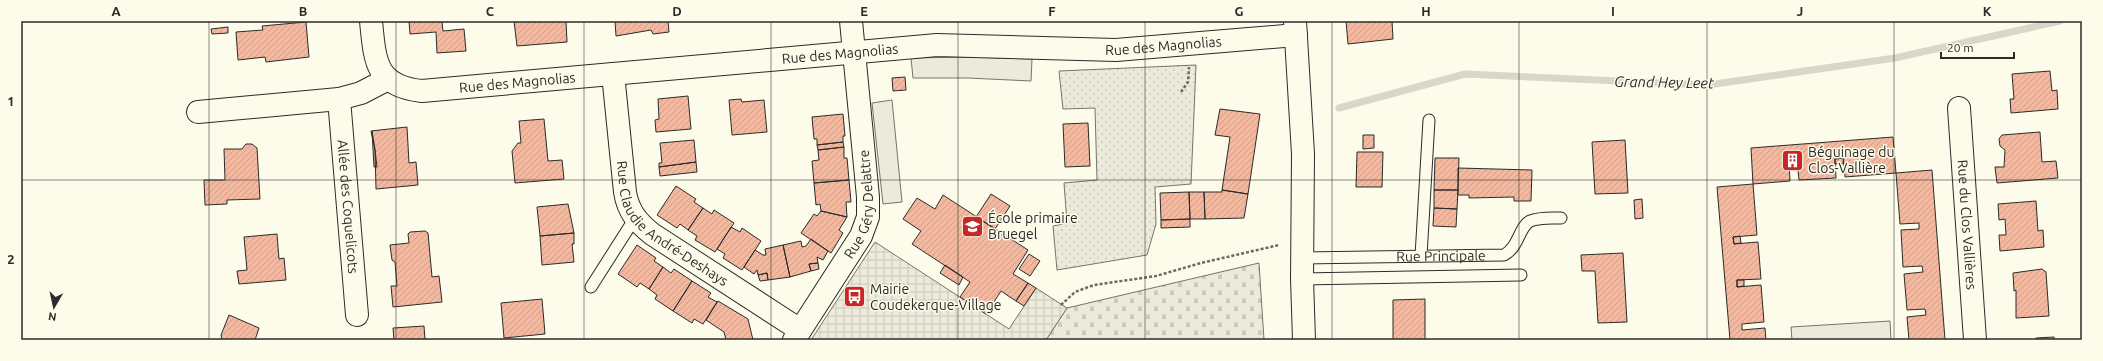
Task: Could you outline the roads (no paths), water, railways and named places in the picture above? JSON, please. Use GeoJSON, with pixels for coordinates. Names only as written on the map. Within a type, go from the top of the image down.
{"type":"FeatureCollection","features":[{"type":"Feature","properties":{"kind":"street"},"geometry":{"type":"LineString","coordinates":[[198,112],[339,99],[361,93],[388,79],[382,72],[374,56],[371,21]]}},
{"type":"Feature","properties":{"kind":"street","name":"Rue Géry Delattre"},"geometry":{"type":"LineString","coordinates":[[797,335],[861,236],[868,217],[868,197],[851,21]]}},
{"type":"Feature","properties":{"kind":"street"},"geometry":{"type":"LineString","coordinates":[[1296,28],[1302,154],[1304,340]]}},
{"type":"Feature","properties":{"kind":"street","name":"Rue des Magnolias"},"geometry":{"type":"LineString","coordinates":[[388,79],[402,87],[432,91],[854,52],[955,45],[1116,50],[1296,28]]}},
{"type":"Feature","properties":{"kind":"street","name":"Rue Claudie André-Deshays"},"geometry":{"type":"LineString","coordinates":[[613,74],[625,192],[627,203],[635,218],[652,234],[797,335]]}},
{"type":"Feature","properties":{"kind":"street","name":"Allée des Coquelicots"},"geometry":{"type":"LineString","coordinates":[[339,99],[357,315]]}},
{"type":"Feature","properties":{"kind":"street","name":"Rue du Clos Vallières"},"geometry":{"type":"LineString","coordinates":[[1959,108],[1975,340]]}},
{"type":"Feature","properties":{"kind":"lane"},"geometry":{"type":"LineString","coordinates":[[1421,256],[1429,120]]}},
{"type":"Feature","properties":{"kind":"lane"},"geometry":{"type":"LineString","coordinates":[[591,287],[635,218]]}},
{"type":"Feature","properties":{"kind":"lane","name":"Rue Principale"},"geometry":{"type":"LineString","coordinates":[[1302,259],[1504,255],[1512,249],[1526,224],[1530,221],[1541,218],[1561,218]]}},
{"type":"Feature","properties":{"kind":"lane","name":"Rue Principale"},"geometry":{"type":"LineString","coordinates":[[1302,259],[1521,274]]}},
{"type":"Feature","properties":{"kind":"waterway","name":"Grand Hey Leet"},"geometry":{"type":"LineString","coordinates":[[1339,108],[1465,74],[1708,85],[1895,58],[2060,21]]}},
{"type":"Feature","properties":{"kind":"place","name":"Béguinage du Clos-Vallière"},"geometry":{"type":"Point","coordinates":[1793,160]}},
{"type":"Feature","properties":{"kind":"place","name":"École primaire Bruegel"},"geometry":{"type":"Point","coordinates":[973,226]}},
{"type":"Feature","properties":{"kind":"place","name":"Mairie Coudekerque-Village"},"geometry":{"type":"Point","coordinates":[855,297]}}]}
